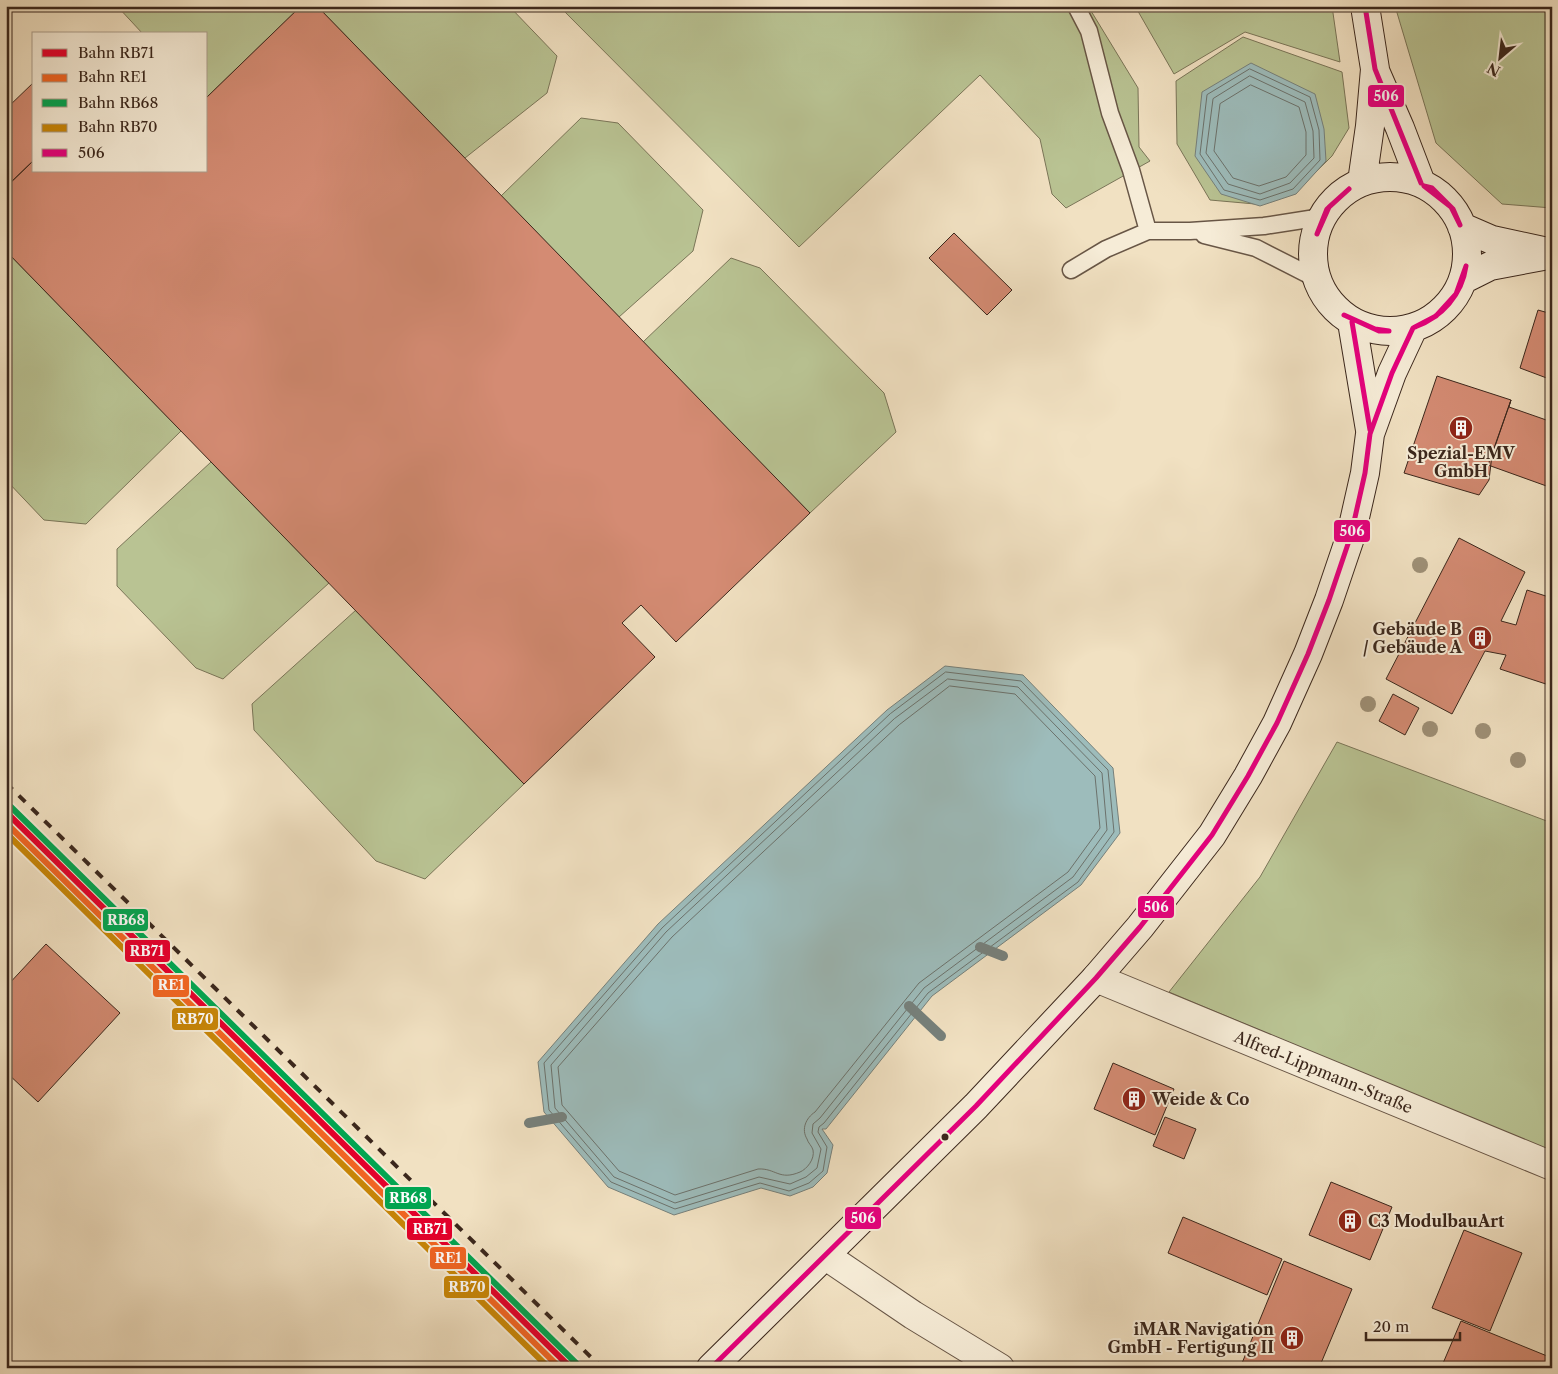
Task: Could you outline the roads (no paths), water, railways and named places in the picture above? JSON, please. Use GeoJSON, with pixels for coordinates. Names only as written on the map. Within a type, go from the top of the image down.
{"type":"FeatureCollection","features":[{"type":"Feature","properties":{"kind":"street"},"geometry":{"type":"LineString","coordinates":[[1365,6],[1375,69],[1400,128],[1420,183]]}},
{"type":"Feature","properties":{"kind":"street"},"geometry":{"type":"LineString","coordinates":[[1362,182],[1375,69]]}},
{"type":"Feature","properties":{"kind":"street"},"geometry":{"type":"LineString","coordinates":[[1392,176],[1420,183],[1434,190],[1446,200],[1456,213],[1466,239],[1468,253],[1464,279],[1449,304],[1427,323],[1398,331],[1382,331],[1352,322],[1331,304],[1317,279],[1313,258],[1315,237],[1322,217],[1339,196],[1362,182],[1392,176]]}},
{"type":"Feature","properties":{"kind":"street"},"geometry":{"type":"LineString","coordinates":[[1462,227],[1492,240],[1552,254]]}},
{"type":"Feature","properties":{"kind":"street"},"geometry":{"type":"LineString","coordinates":[[1464,279],[1490,266],[1552,254]]}},
{"type":"Feature","properties":{"kind":"street"},"geometry":{"type":"LineString","coordinates":[[1352,322],[1370,434]]}},
{"type":"Feature","properties":{"kind":"street"},"geometry":{"type":"LineString","coordinates":[[712,1368],[976,1106],[1096,978],[1140,927],[1212,835],[1248,776],[1277,723],[1308,654],[1329,600],[1351,534],[1366,472],[1370,434],[1392,373],[1413,328]]}},
{"type":"Feature","properties":{"kind":"street","name":"Alfred-Lippmann-Straße"},"geometry":{"type":"LineString","coordinates":[[1096,978],[1552,1166]]}},
{"type":"Feature","properties":{"kind":"street"},"geometry":{"type":"LineString","coordinates":[[826,1256],[913,1315],[1000,1368]]}},
{"type":"Feature","properties":{"kind":"lane"},"geometry":{"type":"LineString","coordinates":[[1076,6],[1089,31],[1110,113],[1131,170],[1148,231]]}},
{"type":"Feature","properties":{"kind":"lane"},"geometry":{"type":"LineString","coordinates":[[1071,270],[1106,249],[1148,231],[1190,231],[1264,226],[1322,217]]}},
{"type":"Feature","properties":{"kind":"lane"},"geometry":{"type":"LineString","coordinates":[[1190,231],[1256,248],[1317,279]]}},
{"type":"Feature","properties":{"kind":"water"},"geometry":{"type":"Polygon","coordinates":[[[1251,63],[1315,94],[1324,129],[1326,161],[1296,194],[1260,206],[1221,194],[1195,156],[1202,92],[1251,63]]]}},
{"type":"Feature","properties":{"kind":"water"},"geometry":{"type":"Polygon","coordinates":[[[945,666],[1023,675],[1113,768],[1120,833],[1081,885],[932,996],[826,1129],[822,1129],[833,1145],[827,1173],[813,1187],[790,1196],[761,1188],[674,1215],[608,1187],[544,1112],[538,1062],[658,924],[887,710],[945,666]]]}},
{"type":"Feature","properties":{"kind":"waterway"},"geometry":{"type":"LineString","coordinates":[[980,947],[1003,956]]}},
{"type":"Feature","properties":{"kind":"waterway"},"geometry":{"type":"LineString","coordinates":[[909,1006],[941,1036]]}},
{"type":"Feature","properties":{"kind":"waterway"},"geometry":{"type":"LineString","coordinates":[[529,1123],[562,1117]]}},
{"type":"Feature","properties":{"kind":"railway"},"geometry":{"type":"LineString","coordinates":[[6,783],[602,1368]]}},
{"type":"Feature","properties":{"kind":"rail line","name":"RB68"},"geometry":{"type":"LineString","coordinates":[[11,807],[576,1363]]}},
{"type":"Feature","properties":{"kind":"rail line","name":"RB71"},"geometry":{"type":"LineString","coordinates":[[6,812],[571,1368]]}},
{"type":"Feature","properties":{"kind":"rail line","name":"RE1"},"geometry":{"type":"LineString","coordinates":[[6,823],[560,1368]]}},
{"type":"Feature","properties":{"kind":"rail line","name":"RB70"},"geometry":{"type":"LineString","coordinates":[[6,833],[549,1368]]}},
{"type":"Feature","properties":{"kind":"place","name":"Spezial-EMV GmbH"},"geometry":{"type":"Point","coordinates":[1461,428]}},
{"type":"Feature","properties":{"kind":"place","name":"Gebäude B / Gebäude A"},"geometry":{"type":"Point","coordinates":[1480,638]}},
{"type":"Feature","properties":{"kind":"place","name":"Weide & Co"},"geometry":{"type":"Point","coordinates":[1134,1099]}},
{"type":"Feature","properties":{"kind":"place","name":"C3 ModulbauArt"},"geometry":{"type":"Point","coordinates":[1350,1221]}},
{"type":"Feature","properties":{"kind":"place","name":"iMAR Navigation GmbH - Fertigung II"},"geometry":{"type":"Point","coordinates":[1292,1338]}}]}
